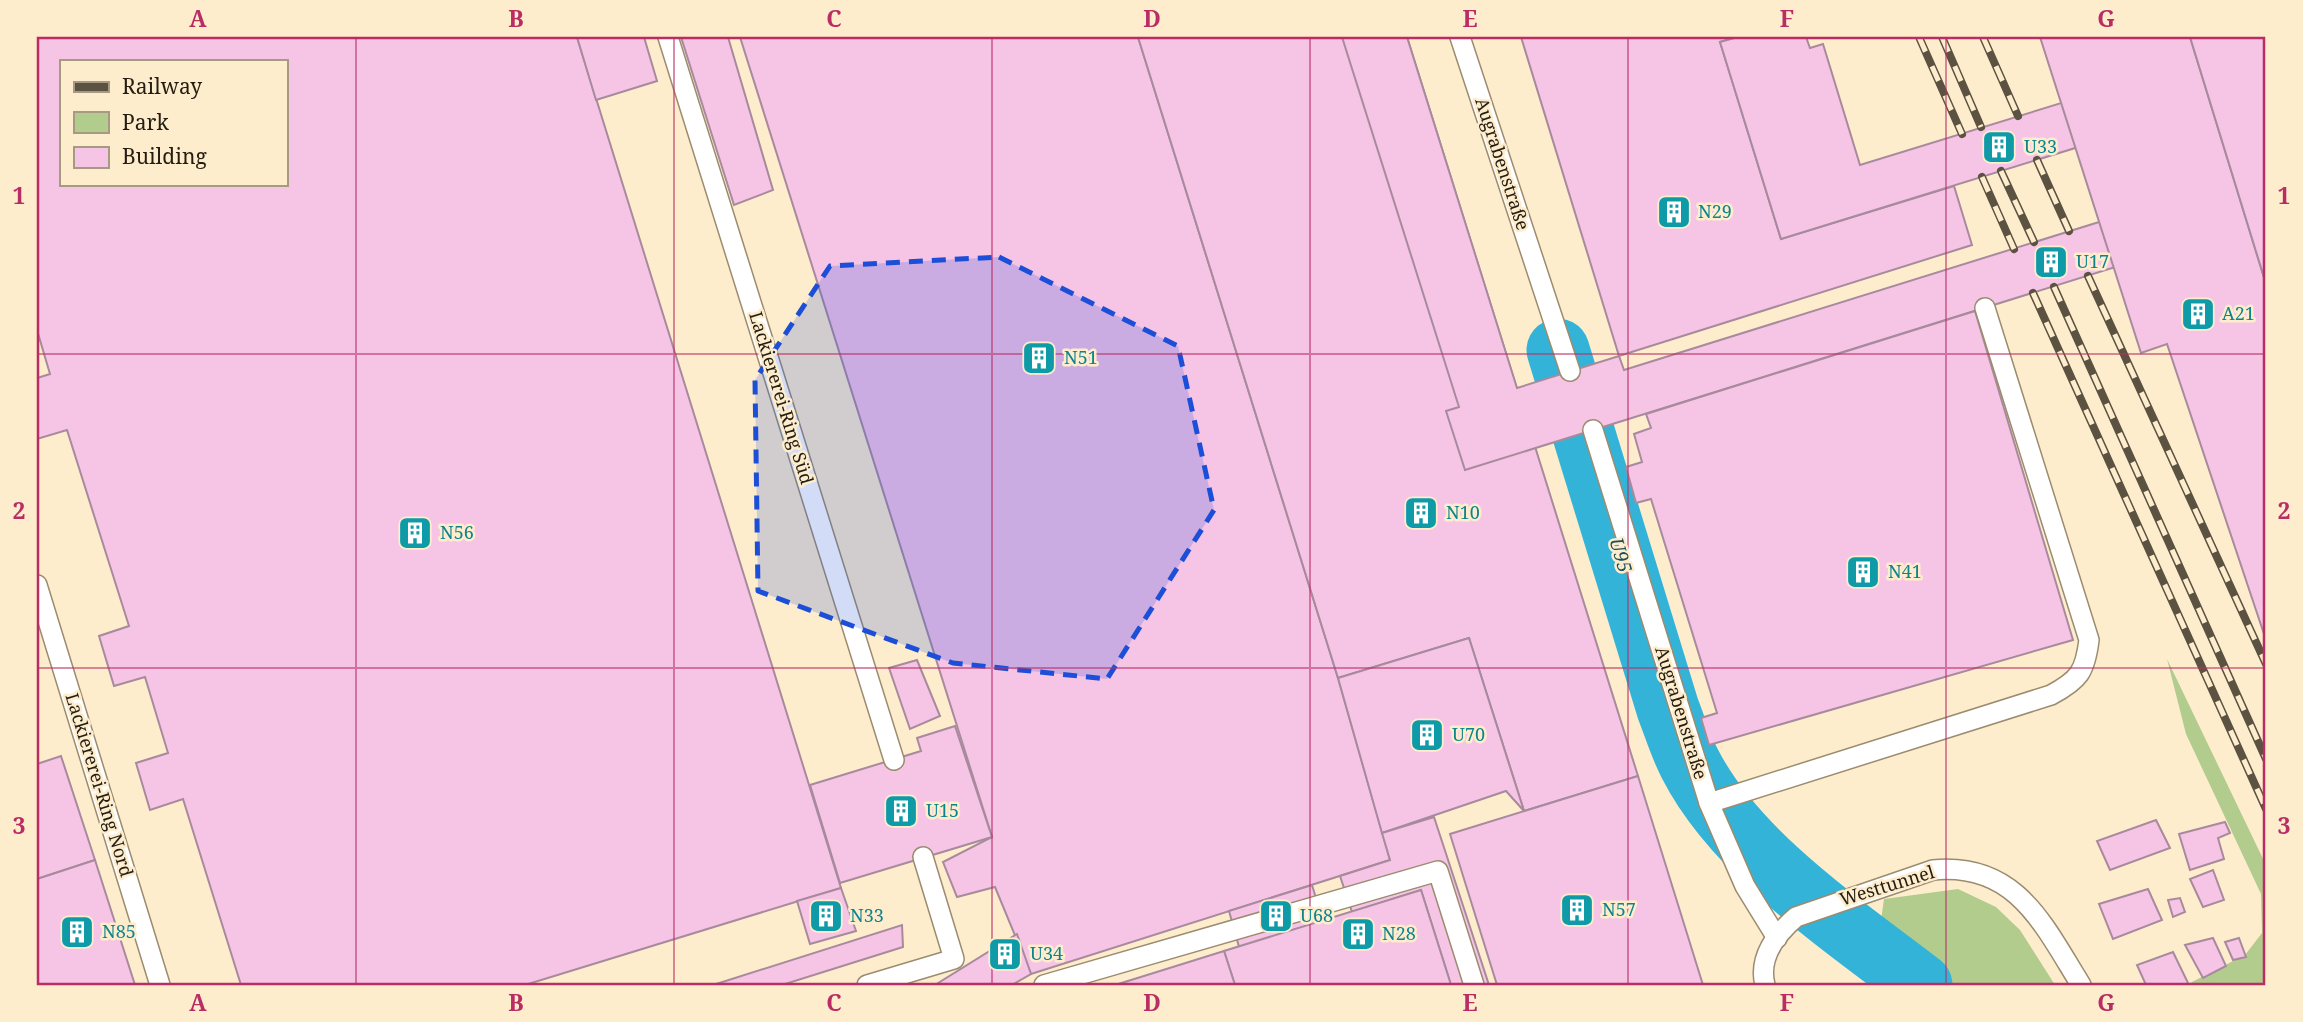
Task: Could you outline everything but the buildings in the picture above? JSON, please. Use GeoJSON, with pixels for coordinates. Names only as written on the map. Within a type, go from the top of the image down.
{"type":"FeatureCollection","features":[{"type":"Feature","properties":{"kind":"lane","name":"Lackiererei-Ring Süd"},"geometry":{"type":"LineString","coordinates":[[668,37],[894,760]]}},
{"type":"Feature","properties":{"kind":"lane","name":"Augrabenstraße"},"geometry":{"type":"LineString","coordinates":[[1460,37],[1570,371]]}},
{"type":"Feature","properties":{"kind":"lane"},"geometry":{"type":"LineString","coordinates":[[1709,803],[2051,695],[2073,683],[2086,663],[2089,640],[1985,308]]}},
{"type":"Feature","properties":{"kind":"lane","name":"Augrabenstraße"},"geometry":{"type":"LineString","coordinates":[[1593,430],[1709,803],[1745,886],[1777,938]]}},
{"type":"Feature","properties":{"kind":"lane","name":"Lackiererei-Ring Nord"},"geometry":{"type":"LineString","coordinates":[[37,584],[160,985]]}},
{"type":"Feature","properties":{"kind":"lane"},"geometry":{"type":"LineString","coordinates":[[867,985],[954,959],[923,857]]}},
{"type":"Feature","properties":{"kind":"lane","name":"Westtunnel"},"geometry":{"type":"LineString","coordinates":[[1777,938],[1796,917],[1818,908],[1933,870],[1956,867],[1977,871],[2011,888],[2038,917],[2081,985]]}},
{"type":"Feature","properties":{"kind":"lane"},"geometry":{"type":"LineString","coordinates":[[1044,985],[1438,872],[1474,985]]}},
{"type":"Feature","properties":{"kind":"lane"},"geometry":{"type":"LineString","coordinates":[[1765,985],[1766,955],[1777,938]]}},
{"type":"Feature","properties":{"kind":"highlighted area"},"geometry":{"type":"Polygon","coordinates":[[[999,257],[1178,346],[1214,510],[1107,679],[953,663],[758,591],[755,380],[830,266],[999,257]]]}},
{"type":"Feature","properties":{"kind":"green space"},"geometry":{"type":"Polygon","coordinates":[[[2167,659],[2266,865],[2266,985],[2186,985],[2245,955],[2262,933],[2261,894],[2186,734],[2167,659]]]}},
{"type":"Feature","properties":{"kind":"green space"},"geometry":{"type":"Polygon","coordinates":[[[1958,889],[1996,907],[2020,930],[2055,985],[1872,985],[1884,899],[1958,889]]]}},
{"type":"Feature","properties":{"kind":"waterway","name":"U95"},"geometry":{"type":"LineString","coordinates":[[1558,350],[1668,709],[1690,764],[1710,797],[1763,858],[1826,912],[1921,985]]}},
{"type":"Feature","properties":{"kind":"waterway","name":"U95"},"geometry":{"type":"LineString","coordinates":[[1861,939],[1924,985]]}},
{"type":"Feature","properties":{"kind":"railway"},"geometry":{"type":"LineString","coordinates":[[1919,37],[1962,134]]}},
{"type":"Feature","properties":{"kind":"railway"},"geometry":{"type":"LineString","coordinates":[[1942,37],[1981,127]]}},
{"type":"Feature","properties":{"kind":"railway"},"geometry":{"type":"LineString","coordinates":[[1983,37],[2018,116]]}},
{"type":"Feature","properties":{"kind":"railway"},"geometry":{"type":"LineString","coordinates":[[2037,160],[2069,231]]}},
{"type":"Feature","properties":{"kind":"railway"},"geometry":{"type":"LineString","coordinates":[[2001,171],[2034,242]]}},
{"type":"Feature","properties":{"kind":"railway"},"geometry":{"type":"LineString","coordinates":[[1982,177],[2014,249]]}},
{"type":"Feature","properties":{"kind":"railway"},"geometry":{"type":"LineString","coordinates":[[2088,276],[2266,664]]}},
{"type":"Feature","properties":{"kind":"railway"},"geometry":{"type":"LineString","coordinates":[[2054,287],[2266,759]]}},
{"type":"Feature","properties":{"kind":"railway"},"geometry":{"type":"LineString","coordinates":[[2033,293],[2266,809]]}},
{"type":"Feature","properties":{"kind":"place","name":"U33"},"geometry":{"type":"Point","coordinates":[1999,147]}},
{"type":"Feature","properties":{"kind":"place","name":"N29"},"geometry":{"type":"Point","coordinates":[1674,212]}},
{"type":"Feature","properties":{"kind":"place","name":"U17"},"geometry":{"type":"Point","coordinates":[2051,262]}},
{"type":"Feature","properties":{"kind":"place","name":"A21"},"geometry":{"type":"Point","coordinates":[2198,314]}},
{"type":"Feature","properties":{"kind":"place","name":"N51"},"geometry":{"type":"Point","coordinates":[1039,358]}},
{"type":"Feature","properties":{"kind":"place","name":"N10"},"geometry":{"type":"Point","coordinates":[1421,513]}},
{"type":"Feature","properties":{"kind":"place","name":"N56"},"geometry":{"type":"Point","coordinates":[415,533]}},
{"type":"Feature","properties":{"kind":"place","name":"N41"},"geometry":{"type":"Point","coordinates":[1863,572]}},
{"type":"Feature","properties":{"kind":"place","name":"U70"},"geometry":{"type":"Point","coordinates":[1427,735]}},
{"type":"Feature","properties":{"kind":"place","name":"U15"},"geometry":{"type":"Point","coordinates":[901,811]}},
{"type":"Feature","properties":{"kind":"place","name":"N57"},"geometry":{"type":"Point","coordinates":[1577,910]}},
{"type":"Feature","properties":{"kind":"place","name":"N33"},"geometry":{"type":"Point","coordinates":[826,916]}},
{"type":"Feature","properties":{"kind":"place","name":"U68"},"geometry":{"type":"Point","coordinates":[1276,916]}},
{"type":"Feature","properties":{"kind":"place","name":"N85"},"geometry":{"type":"Point","coordinates":[77,932]}},
{"type":"Feature","properties":{"kind":"place","name":"N28"},"geometry":{"type":"Point","coordinates":[1358,934]}},
{"type":"Feature","properties":{"kind":"place","name":"U34"},"geometry":{"type":"Point","coordinates":[1005,954]}}]}
